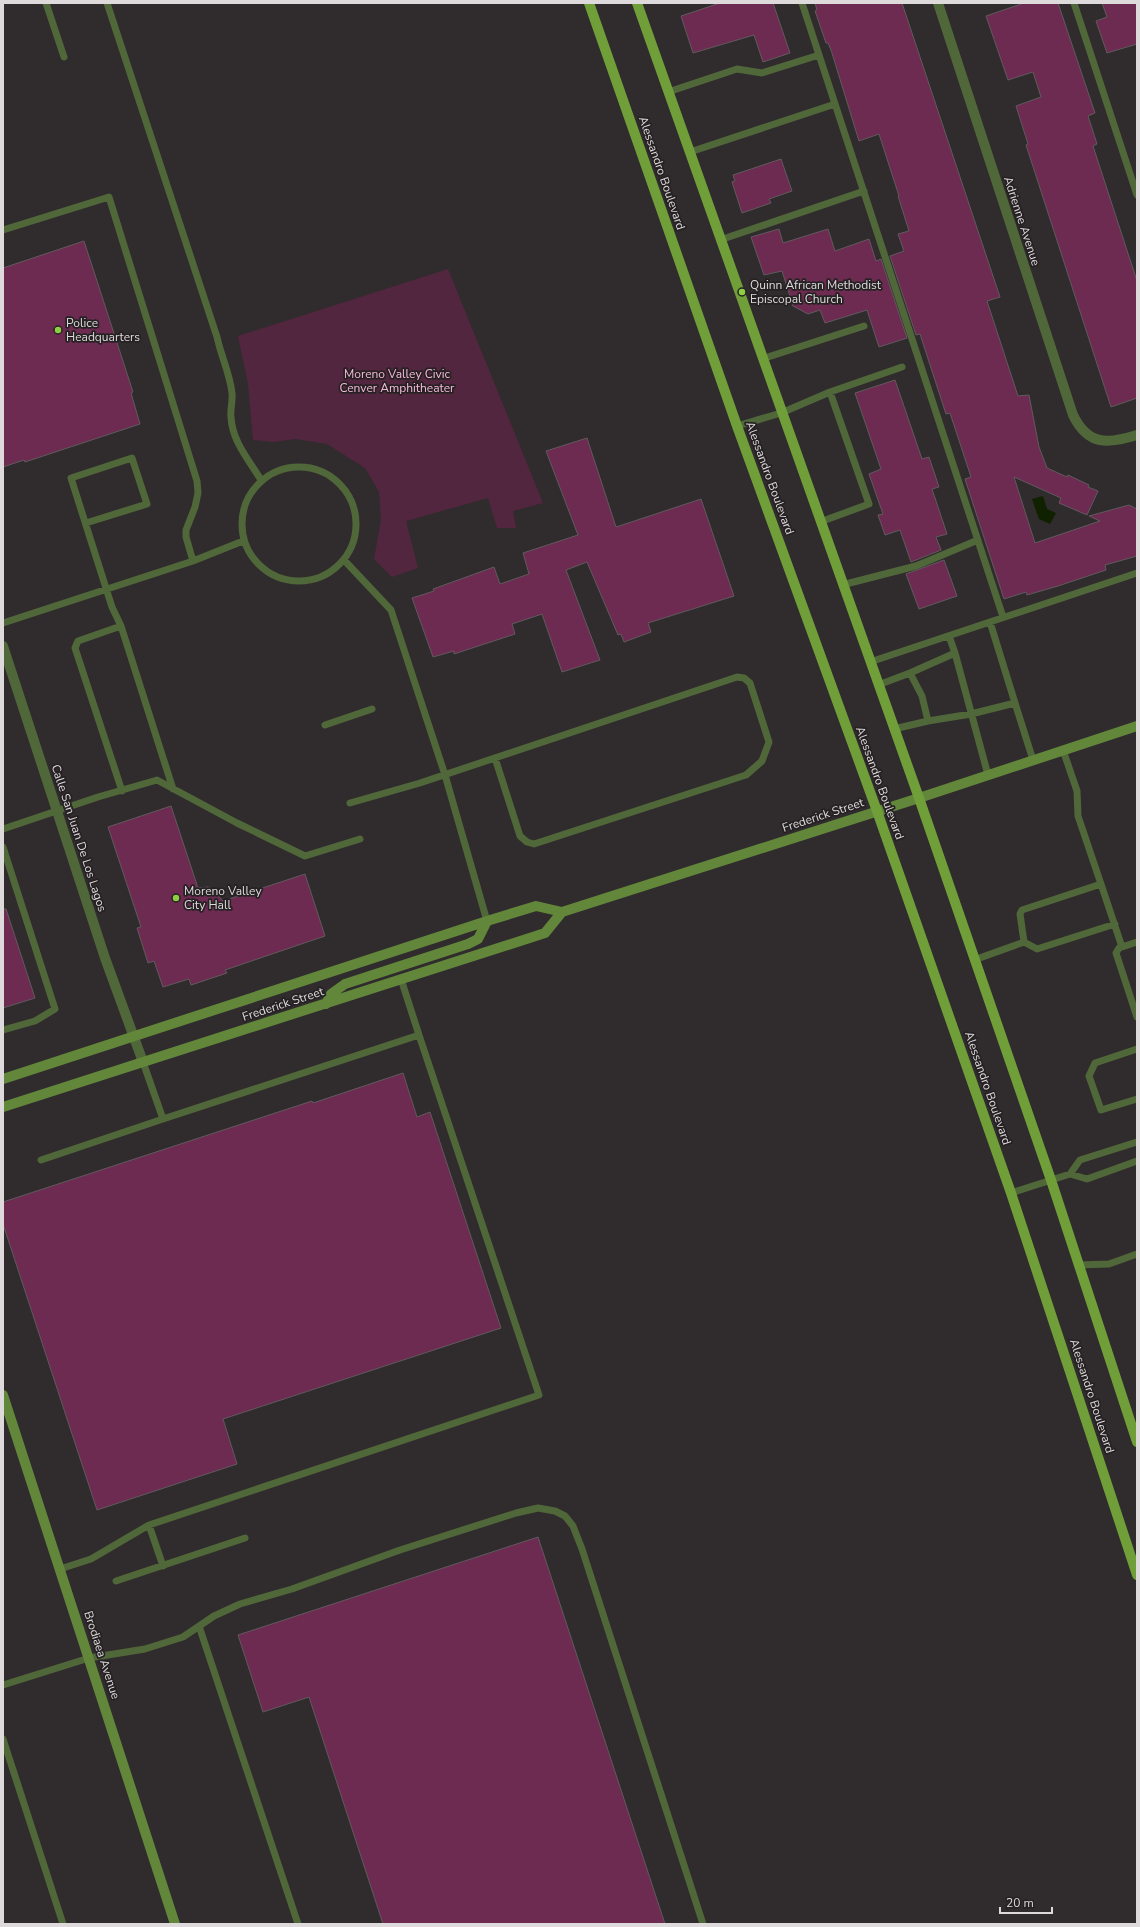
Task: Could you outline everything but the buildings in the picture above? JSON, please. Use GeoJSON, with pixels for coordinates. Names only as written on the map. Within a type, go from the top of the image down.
{"type":"FeatureCollection","features":[{"type":"Feature","properties":{"kind":"main road","name":"Alessandro Boulevard"},"geometry":{"type":"LineString","coordinates":[[589,3],[737,426],[877,811],[1011,1193],[1137,1575]]}},
{"type":"Feature","properties":{"kind":"main road"},"geometry":{"type":"LineString","coordinates":[[637,3],[842,585],[919,798],[1051,1180],[1137,1442]]}},
{"type":"Feature","properties":{"kind":"main road","name":"Frederick Street"},"geometry":{"type":"LineString","coordinates":[[3,1079],[536,906],[562,912],[919,798],[1137,726]]}},
{"type":"Feature","properties":{"kind":"main road","name":"Frederick Street"},"geometry":{"type":"LineString","coordinates":[[3,1107],[545,933],[562,912]]}},
{"type":"Feature","properties":{"kind":"main road"},"geometry":{"type":"LineString","coordinates":[[326,1004],[331,994],[345,984],[468,944],[478,939],[488,921]]}},
{"type":"Feature","properties":{"kind":"main road","name":"Brodiaea Avenue"},"geometry":{"type":"LineString","coordinates":[[3,1395],[175,1924]]}},
{"type":"Feature","properties":{"kind":"street","name":"Adrienne Avenue"},"geometry":{"type":"LineString","coordinates":[[938,3],[1069,406],[1081,429],[1094,439],[1112,441],[1137,435]]}},
{"type":"Feature","properties":{"kind":"street","name":"Calle San Juan De Los Lagos"},"geometry":{"type":"LineString","coordinates":[[3,646],[105,958],[144,1062]]}},
{"type":"Feature","properties":{"kind":"lane"},"geometry":{"type":"LineString","coordinates":[[46,3],[64,57]]}},
{"type":"Feature","properties":{"kind":"lane"},"geometry":{"type":"LineString","coordinates":[[107,3],[217,337],[232,392],[230,415],[232,430],[261,480]]}},
{"type":"Feature","properties":{"kind":"lane"},"geometry":{"type":"LineString","coordinates":[[802,3],[1004,617]]}},
{"type":"Feature","properties":{"kind":"lane"},"geometry":{"type":"LineString","coordinates":[[1074,3],[1137,195]]}},
{"type":"Feature","properties":{"kind":"lane"},"geometry":{"type":"LineString","coordinates":[[668,92],[737,70],[762,73],[819,55]]}},
{"type":"Feature","properties":{"kind":"lane"},"geometry":{"type":"LineString","coordinates":[[690,152],[835,104]]}},
{"type":"Feature","properties":{"kind":"lane"},"geometry":{"type":"LineString","coordinates":[[720,240],[864,191]]}},
{"type":"Feature","properties":{"kind":"lane"},"geometry":{"type":"LineString","coordinates":[[3,230],[109,197],[196,481],[198,493],[195,507],[186,530],[186,537],[193,561]]}},
{"type":"Feature","properties":{"kind":"lane"},"geometry":{"type":"LineString","coordinates":[[762,359],[864,326]]}},
{"type":"Feature","properties":{"kind":"lane"},"geometry":{"type":"LineString","coordinates":[[737,426],[781,413],[830,392],[902,367]]}},
{"type":"Feature","properties":{"kind":"lane"},"geometry":{"type":"LineString","coordinates":[[820,522],[869,504],[830,392]]}},
{"type":"Feature","properties":{"kind":"lane"},"geometry":{"type":"LineString","coordinates":[[86,523],[147,504],[132,458],[71,478],[112,607],[121,626],[173,789]]}},
{"type":"Feature","properties":{"kind":"lane"},"geometry":{"type":"LineString","coordinates":[[303,466],[325,472],[342,486],[353,506],[356,529],[350,550],[344,560],[336,568],[316,579],[294,582],[272,576],[254,562],[243,542],[241,520],[247,498],[261,480],[280,469],[303,466]]}},
{"type":"Feature","properties":{"kind":"lane"},"geometry":{"type":"LineString","coordinates":[[842,585],[916,566],[978,540]]}},
{"type":"Feature","properties":{"kind":"lane"},"geometry":{"type":"LineString","coordinates":[[3,622],[193,561],[243,542]]}},
{"type":"Feature","properties":{"kind":"lane"},"geometry":{"type":"LineString","coordinates":[[344,560],[391,610],[445,775],[488,921]]}},
{"type":"Feature","properties":{"kind":"lane"},"geometry":{"type":"LineString","coordinates":[[870,662],[1137,572]]}},
{"type":"Feature","properties":{"kind":"lane"},"geometry":{"type":"LineString","coordinates":[[990,622],[1033,760]]}},
{"type":"Feature","properties":{"kind":"lane"},"geometry":{"type":"LineString","coordinates":[[121,626],[78,641],[75,648],[122,791]]}},
{"type":"Feature","properties":{"kind":"lane"},"geometry":{"type":"LineString","coordinates":[[949,636],[988,775]]}},
{"type":"Feature","properties":{"kind":"lane"},"geometry":{"type":"LineString","coordinates":[[878,685],[955,653]]}},
{"type":"Feature","properties":{"kind":"lane"},"geometry":{"type":"LineString","coordinates":[[910,673],[922,696],[928,721]]}},
{"type":"Feature","properties":{"kind":"lane"},"geometry":{"type":"LineString","coordinates":[[350,803],[445,775],[495,758],[737,677],[744,678],[750,683],[769,742],[762,761],[746,775],[534,844],[527,842],[520,836],[495,758]]}},
{"type":"Feature","properties":{"kind":"lane"},"geometry":{"type":"LineString","coordinates":[[894,729],[928,721],[971,714],[1015,703]]}},
{"type":"Feature","properties":{"kind":"lane"},"geometry":{"type":"LineString","coordinates":[[325,725],[372,709]]}},
{"type":"Feature","properties":{"kind":"lane"},"geometry":{"type":"LineString","coordinates":[[1063,750],[1077,791],[1078,816],[1122,947]]}},
{"type":"Feature","properties":{"kind":"lane"},"geometry":{"type":"LineString","coordinates":[[3,829],[98,797],[157,780],[237,823],[305,856],[360,839]]}},
{"type":"Feature","properties":{"kind":"lane"},"geometry":{"type":"LineString","coordinates":[[3,847],[55,1009],[35,1022],[3,1030]]}},
{"type":"Feature","properties":{"kind":"lane"},"geometry":{"type":"LineString","coordinates":[[1024,942],[1020,914],[1022,910],[1101,884]]}},
{"type":"Feature","properties":{"kind":"lane"},"geometry":{"type":"LineString","coordinates":[[974,960],[1024,942],[1037,949],[1115,924]]}},
{"type":"Feature","properties":{"kind":"lane"},"geometry":{"type":"LineString","coordinates":[[1137,942],[1119,948],[1116,953],[1137,1016]]}},
{"type":"Feature","properties":{"kind":"lane"},"geometry":{"type":"LineString","coordinates":[[60,1569],[91,1559],[149,1525],[539,1395],[401,979]]}},
{"type":"Feature","properties":{"kind":"lane"},"geometry":{"type":"LineString","coordinates":[[41,1160],[419,1035]]}},
{"type":"Feature","properties":{"kind":"lane"},"geometry":{"type":"LineString","coordinates":[[1137,1049],[1095,1063],[1089,1076],[1101,1110],[1137,1099]]}},
{"type":"Feature","properties":{"kind":"lane"},"geometry":{"type":"LineString","coordinates":[[144,1062],[163,1119]]}},
{"type":"Feature","properties":{"kind":"lane"},"geometry":{"type":"LineString","coordinates":[[1070,1174],[1080,1160],[1137,1142]]}},
{"type":"Feature","properties":{"kind":"lane"},"geometry":{"type":"LineString","coordinates":[[1011,1193],[1070,1174],[1087,1179],[1137,1161]]}},
{"type":"Feature","properties":{"kind":"lane"},"geometry":{"type":"LineString","coordinates":[[1078,1265],[1109,1264],[1137,1254]]}},
{"type":"Feature","properties":{"kind":"lane"},"geometry":{"type":"LineString","coordinates":[[3,1686],[89,1658],[145,1649],[184,1637],[214,1616],[240,1604],[292,1589],[400,1550],[516,1513],[538,1508],[555,1510],[565,1516],[573,1526],[609,1628],[703,1924]]}},
{"type":"Feature","properties":{"kind":"lane"},"geometry":{"type":"LineString","coordinates":[[149,1525],[163,1566]]}},
{"type":"Feature","properties":{"kind":"lane"},"geometry":{"type":"LineString","coordinates":[[116,1582],[245,1538]]}},
{"type":"Feature","properties":{"kind":"lane"},"geometry":{"type":"LineString","coordinates":[[199,1626],[298,1924]]}},
{"type":"Feature","properties":{"kind":"lane"},"geometry":{"type":"LineString","coordinates":[[3,1739],[63,1924]]}},
{"type":"Feature","properties":{"kind":"green space","name":"Moreno Valley Civic Cenver Amphitheater"},"geometry":{"type":"Polygon","coordinates":[[[448,269],[543,503],[513,511],[516,528],[497,528],[488,498],[406,521],[418,568],[392,577],[374,559],[381,520],[379,492],[365,468],[327,444],[295,439],[274,442],[253,440],[248,384],[238,336],[448,269]]]}},
{"type":"Feature","properties":{"kind":"shaded area"},"geometry":{"type":"Polygon","coordinates":[[[1043,496],[1047,509],[1056,513],[1050,524],[1039,519],[1032,499],[1043,496]]]}},
{"type":"Feature","properties":{"kind":"place","name":"Quinn African Methodist Episcopal Church"},"geometry":{"type":"Point","coordinates":[742,292]}},
{"type":"Feature","properties":{"kind":"place","name":"Police Headquarters"},"geometry":{"type":"Point","coordinates":[58,330]}},
{"type":"Feature","properties":{"kind":"place","name":"Moreno Valley City Hall"},"geometry":{"type":"Point","coordinates":[176,898]}}]}
